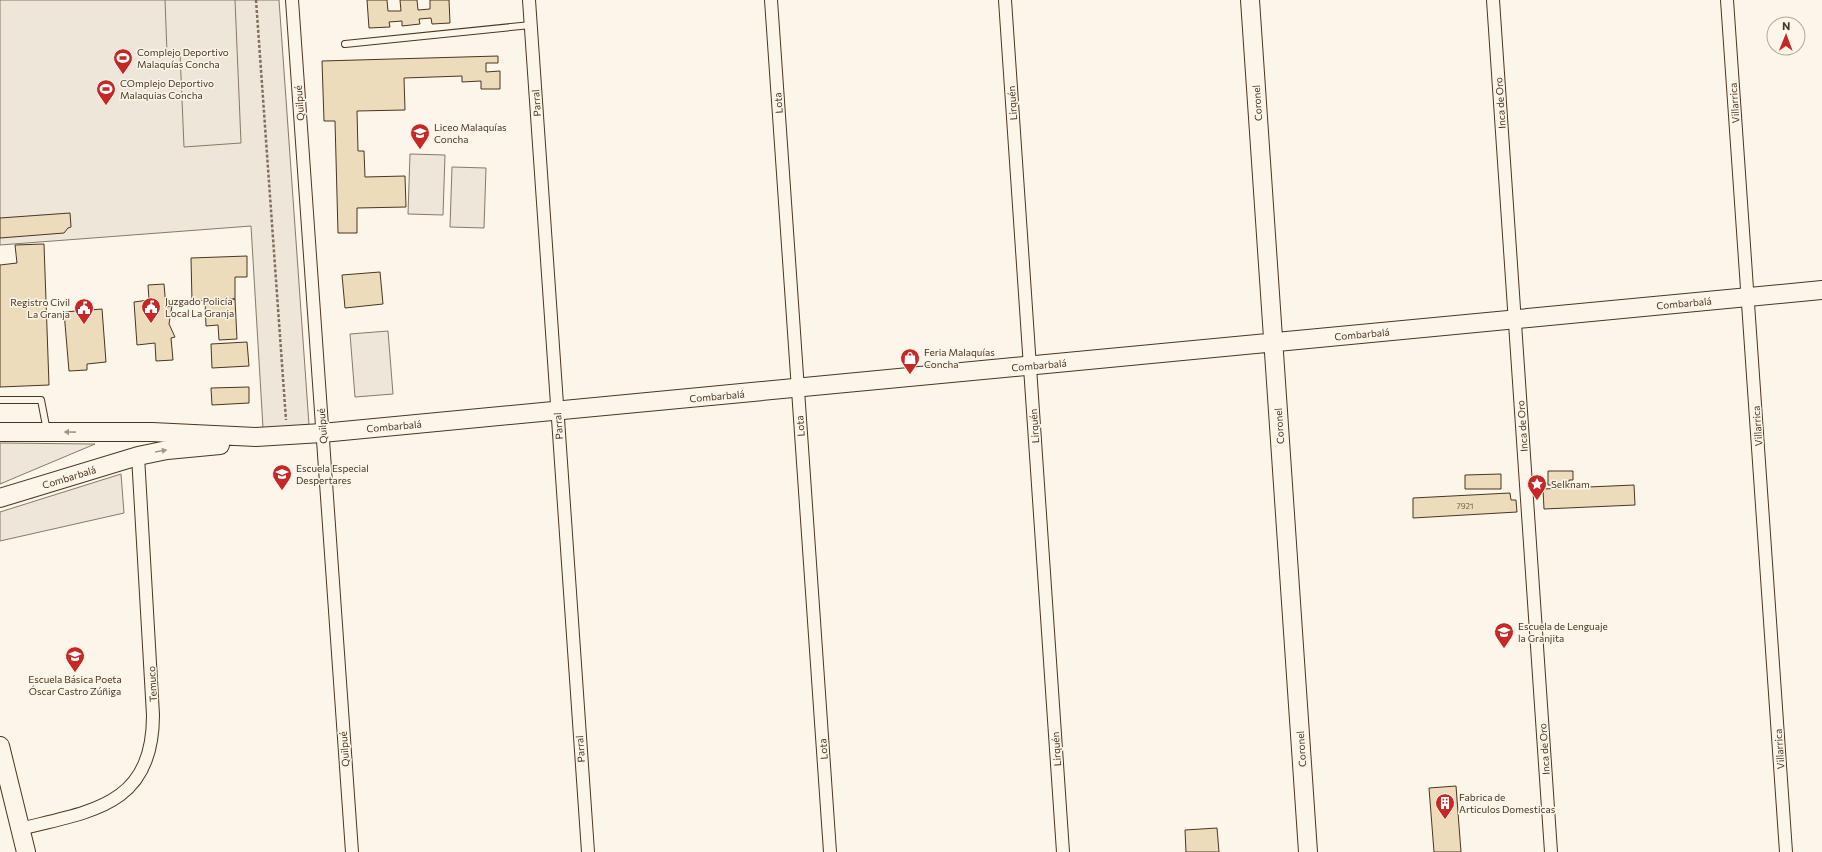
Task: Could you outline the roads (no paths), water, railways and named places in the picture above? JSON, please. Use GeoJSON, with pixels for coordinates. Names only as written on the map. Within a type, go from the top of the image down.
{"type":"FeatureCollection","features":[{"type":"Feature","properties":{"kind":"main road","name":"Coronel"},"geometry":{"type":"LineString","coordinates":[[1250,0],[1308,852]]}},
{"type":"Feature","properties":{"kind":"main road","name":"Combarbalá"},"geometry":{"type":"LineString","coordinates":[[0,432],[152,432],[256,437],[322,433],[1822,290]]}},
{"type":"Feature","properties":{"kind":"main road"},"geometry":{"type":"LineString","coordinates":[[109,433],[116,446],[114,457],[110,464]]}},
{"type":"Feature","properties":{"kind":"main road","name":"Combarbalá"},"geometry":{"type":"LineString","coordinates":[[0,498],[138,456],[167,450],[224,444],[256,437]]}},
{"type":"Feature","properties":{"kind":"main road"},"geometry":{"type":"LineString","coordinates":[[1,755],[26,852]]}},
{"type":"Feature","properties":{"kind":"street","name":"Quilpué"},"geometry":{"type":"LineString","coordinates":[[292,0],[352,852]]}},
{"type":"Feature","properties":{"kind":"street","name":"Parral"},"geometry":{"type":"LineString","coordinates":[[529,0],[588,852]]}},
{"type":"Feature","properties":{"kind":"street","name":"Lota"},"geometry":{"type":"LineString","coordinates":[[771,0],[830,852]]}},
{"type":"Feature","properties":{"kind":"street","name":"Lirquén"},"geometry":{"type":"LineString","coordinates":[[1004,0],[1063,852]]}},
{"type":"Feature","properties":{"kind":"street","name":"Inca de Oro"},"geometry":{"type":"LineString","coordinates":[[1493,0],[1551,852]]}},
{"type":"Feature","properties":{"kind":"street","name":"Villarrica"},"geometry":{"type":"LineString","coordinates":[[1727,0],[1786,852]]}},
{"type":"Feature","properties":{"kind":"street","name":"Temuco"},"geometry":{"type":"LineString","coordinates":[[20,828],[86,812],[113,800],[137,779],[147,762],[150,753],[153,731],[153,715],[138,456]]}},
{"type":"Feature","properties":{"kind":"lane"},"geometry":{"type":"LineString","coordinates":[[345,44],[530,25]]}},
{"type":"Feature","properties":{"kind":"lane"},"geometry":{"type":"LineString","coordinates":[[0,400],[41,400],[47,432]]}},
{"type":"Feature","properties":{"kind":"place","name":"Complejo Deportivo Malaquías Concha"},"geometry":{"type":"Point","coordinates":[123,75]}},
{"type":"Feature","properties":{"kind":"place","name":"COmplejo Deportivo Malaquias Concha"},"geometry":{"type":"Point","coordinates":[106,106]}},
{"type":"Feature","properties":{"kind":"place","name":"Liceo Malaquías Concha"},"geometry":{"type":"Point","coordinates":[420,150]}},
{"type":"Feature","properties":{"kind":"place","name":"Juzgado Policía Local La Granja"},"geometry":{"type":"Point","coordinates":[151,324]}},
{"type":"Feature","properties":{"kind":"place","name":"Registro Civil La Granja"},"geometry":{"type":"Point","coordinates":[84,325]}},
{"type":"Feature","properties":{"kind":"place","name":"Feria Malaquías Concha"},"geometry":{"type":"Point","coordinates":[910,375]}},
{"type":"Feature","properties":{"kind":"place","name":"Escuela Especial Despertares"},"geometry":{"type":"Point","coordinates":[282,491]}},
{"type":"Feature","properties":{"kind":"place","name":"Selknam"},"geometry":{"type":"Point","coordinates":[1537,501]}},
{"type":"Feature","properties":{"kind":"place","name":"Escuela de Lenguaje la Granjita"},"geometry":{"type":"Point","coordinates":[1504,649]}},
{"type":"Feature","properties":{"kind":"place","name":"Escuela Básica Poeta Óscar Castro Zúñiga"},"geometry":{"type":"Point","coordinates":[75,673]}},
{"type":"Feature","properties":{"kind":"place","name":"Fabrica de Articulos Domesticas"},"geometry":{"type":"Point","coordinates":[1445,820]}}]}
